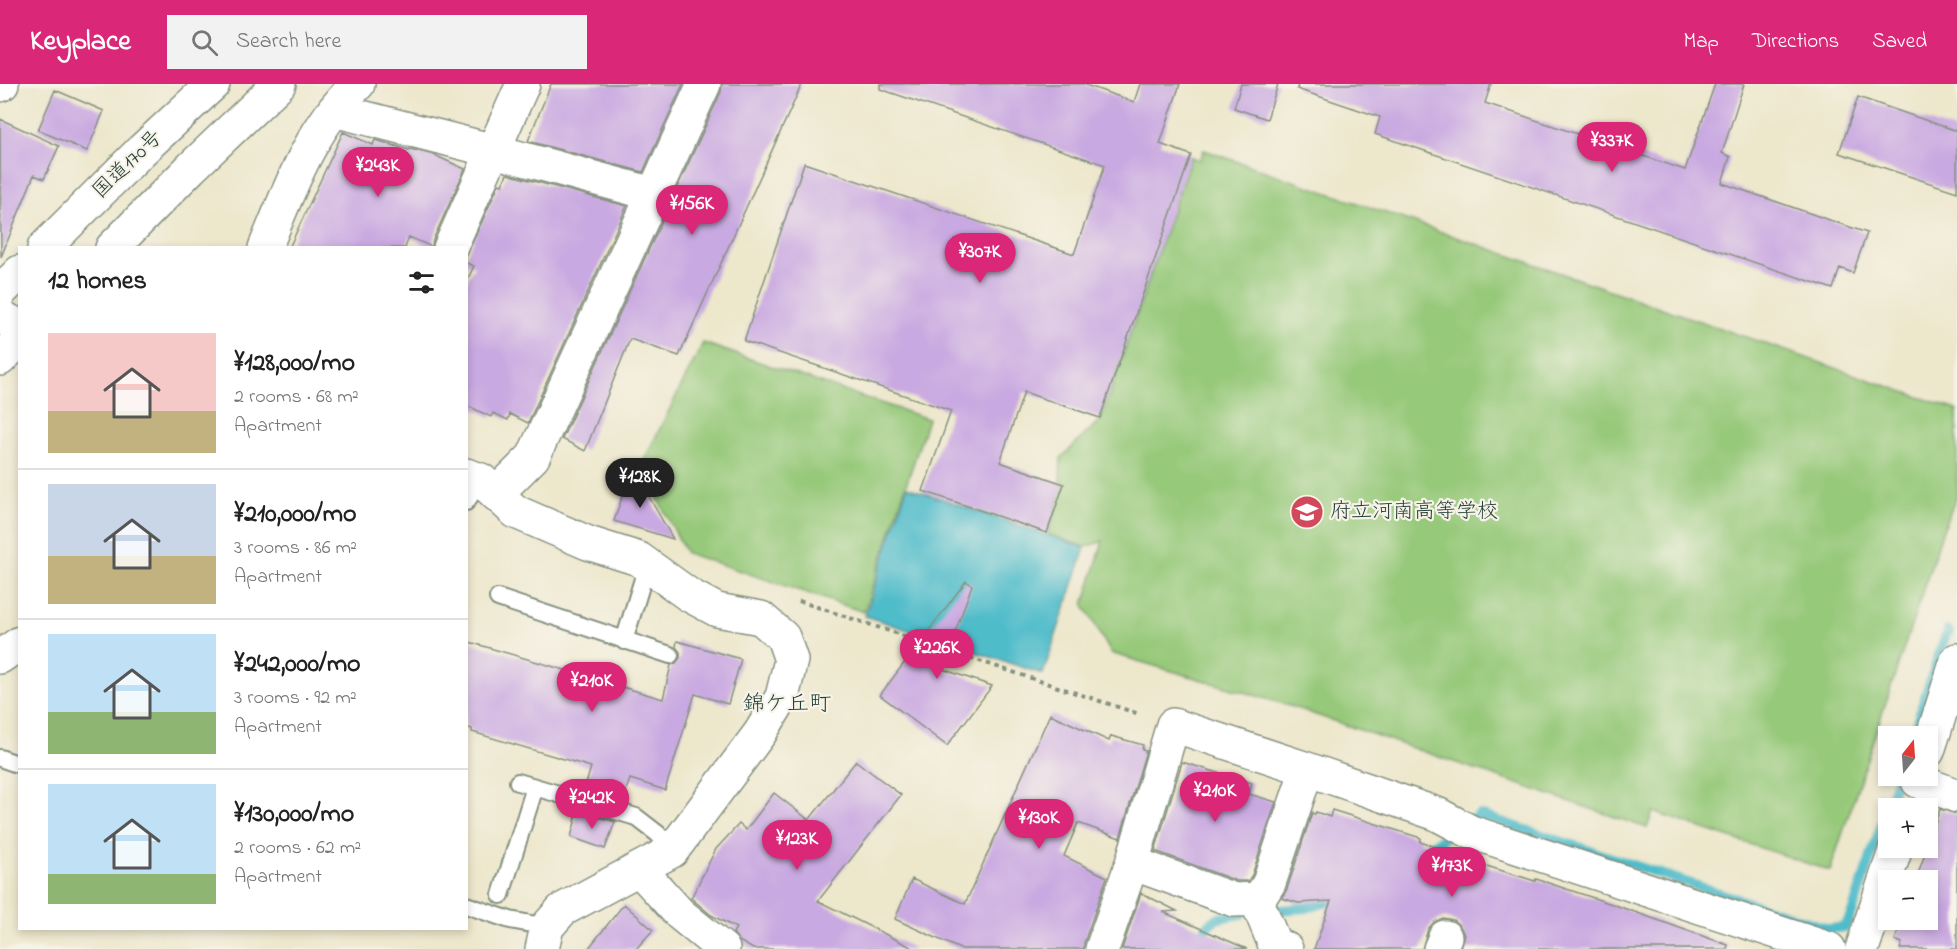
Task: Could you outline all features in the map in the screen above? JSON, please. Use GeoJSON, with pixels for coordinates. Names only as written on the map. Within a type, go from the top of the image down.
{"type":"FeatureCollection","features":[{"type":"Feature","properties":{"kind":"main road"},"geometry":{"type":"LineString","coordinates":[[114,246],[279,84]]}},
{"type":"Feature","properties":{"kind":"main road"},"geometry":{"type":"LineString","coordinates":[[266,246],[301,164],[326,120],[358,84]]}},
{"type":"Feature","properties":{"kind":"main road"},"geometry":{"type":"LineString","coordinates":[[451,246],[523,84]]}},
{"type":"Feature","properties":{"kind":"main road"},"geometry":{"type":"LineString","coordinates":[[545,938],[562,910],[672,851],[760,733],[782,697],[791,660],[783,637],[761,618],[717,610],[689,595],[639,559],[588,543],[516,512],[478,488],[533,457],[704,84]]}},
{"type":"Feature","properties":{"kind":"main road","name":"国道170号"},"geometry":{"type":"LineString","coordinates":[[46,246],[204,87]]}},
{"type":"Feature","properties":{"kind":"main road"},"geometry":{"type":"LineString","coordinates":[[334,110],[652,194]]}},
{"type":"Feature","properties":{"kind":"main road"},"geometry":{"type":"LineString","coordinates":[[0,292],[18,274]]}},
{"type":"Feature","properties":{"kind":"main road"},"geometry":{"type":"LineString","coordinates":[[0,316],[18,326]]}},
{"type":"Feature","properties":{"kind":"main road"},"geometry":{"type":"LineString","coordinates":[[0,359],[18,341]]}},
{"type":"Feature","properties":{"kind":"main road"},"geometry":{"type":"LineString","coordinates":[[0,657],[18,644]]}},
{"type":"Feature","properties":{"kind":"main road"},"geometry":{"type":"LineString","coordinates":[[1936,726],[1957,660]]}},
{"type":"Feature","properties":{"kind":"main road"},"geometry":{"type":"LineString","coordinates":[[1102,949],[1132,863],[1173,725],[1437,814],[1464,829],[1829,949]]}},
{"type":"Feature","properties":{"kind":"main road"},"geometry":{"type":"LineString","coordinates":[[1286,949],[1275,945],[1259,907],[1307,769]]}},
{"type":"Feature","properties":{"kind":"main road"},"geometry":{"type":"LineString","coordinates":[[1915,788],[1957,796]]}},
{"type":"Feature","properties":{"kind":"main road"},"geometry":{"type":"LineString","coordinates":[[1862,949],[1893,858]]}},
{"type":"Feature","properties":{"kind":"main road"},"geometry":{"type":"LineString","coordinates":[[1132,863],[1259,907]]}},
{"type":"Feature","properties":{"kind":"main road"},"geometry":{"type":"LineString","coordinates":[[639,869],[680,914],[723,949]]}},
{"type":"Feature","properties":{"kind":"lane"},"geometry":{"type":"LineString","coordinates":[[624,640],[643,579],[650,567]]}},
{"type":"Feature","properties":{"kind":"lane"},"geometry":{"type":"LineString","coordinates":[[498,598],[670,655]]}},
{"type":"Feature","properties":{"kind":"lane"},"geometry":{"type":"LineString","coordinates":[[0,758],[18,764]]}},
{"type":"Feature","properties":{"kind":"lane"},"geometry":{"type":"LineString","coordinates":[[518,782],[636,817],[658,834],[672,851]]}},
{"type":"Feature","properties":{"kind":"lane"},"geometry":{"type":"LineString","coordinates":[[501,895],[535,787]]}},
{"type":"Feature","properties":{"kind":"lane"},"geometry":{"type":"LineString","coordinates":[[468,906],[510,920],[545,938]]}},
{"type":"Feature","properties":{"kind":"path"},"geometry":{"type":"LineString","coordinates":[[761,618],[795,600],[1173,725]]}},
{"type":"Feature","properties":{"kind":"green space"},"geometry":{"type":"Polygon","coordinates":[[[1204,150],[1957,410],[1957,495],[1945,524],[1830,871],[1653,812],[1647,828],[1284,704],[1111,653],[1084,605],[1103,541],[1086,547],[1048,534],[1064,483],[1060,481],[1061,458],[1101,419],[1191,157],[1200,160],[1204,150]]]}},
{"type":"Feature","properties":{"kind":"green space"},"geometry":{"type":"Polygon","coordinates":[[[703,343],[928,419],[864,612],[686,553],[641,466],[703,343]]]}},
{"type":"Feature","properties":{"kind":"water"},"geometry":{"type":"Polygon","coordinates":[[[907,487],[1085,548],[1043,674],[865,616],[907,487]]]}},
{"type":"Feature","properties":{"kind":"building"},"geometry":{"type":"Polygon","coordinates":[[[551,84],[683,84],[643,172],[528,141],[551,84]]]}},
{"type":"Feature","properties":{"kind":"building"},"geometry":{"type":"Polygon","coordinates":[[[722,84],[802,84],[679,356],[630,339],[585,451],[562,439],[721,92],[722,84]]]}},
{"type":"Feature","properties":{"kind":"building"},"geometry":{"type":"Polygon","coordinates":[[[880,84],[1083,84],[1134,102],[1140,84],[1180,84],[1160,144],[1191,155],[1100,418],[1024,392],[1000,462],[1064,484],[1047,533],[923,491],[951,411],[744,341],[804,163],[1074,254],[1105,165],[880,89],[880,84]]]}},
{"type":"Feature","properties":{"kind":"building"},"geometry":{"type":"Polygon","coordinates":[[[1241,84],[1278,84],[1267,119],[1234,108],[1241,84]]]}},
{"type":"Feature","properties":{"kind":"building"},"geometry":{"type":"Polygon","coordinates":[[[1298,84],[1491,84],[1485,103],[1685,170],[1715,84],[1744,84],[1722,153],[1730,157],[1722,183],[1867,233],[1853,273],[1840,268],[1833,289],[1375,134],[1380,117],[1297,89],[1298,84]]]}},
{"type":"Feature","properties":{"kind":"building"},"geometry":{"type":"Polygon","coordinates":[[[55,90],[104,111],[87,151],[38,130],[55,90]]]}},
{"type":"Feature","properties":{"kind":"building"},"geometry":{"type":"Polygon","coordinates":[[[1858,97],[1957,131],[1957,192],[1839,153],[1858,97]]]}},
{"type":"Feature","properties":{"kind":"building"},"geometry":{"type":"Polygon","coordinates":[[[0,119],[59,146],[44,179],[34,175],[1,257],[0,119]]]}},
{"type":"Feature","properties":{"kind":"building"},"geometry":{"type":"Polygon","coordinates":[[[343,132],[373,145],[375,140],[434,155],[465,169],[432,246],[409,237],[406,246],[290,246],[343,132]]]}},
{"type":"Feature","properties":{"kind":"building"},"geometry":{"type":"Polygon","coordinates":[[[507,174],[627,206],[528,423],[510,414],[508,420],[493,413],[491,417],[468,406],[468,279],[474,266],[468,264],[468,253],[499,184],[502,185],[507,174]]]}},
{"type":"Feature","properties":{"kind":"building"},"geometry":{"type":"Polygon","coordinates":[[[632,467],[673,539],[614,521],[632,467]]]}},
{"type":"Feature","properties":{"kind":"building"},"geometry":{"type":"Polygon","coordinates":[[[966,581],[972,585],[942,669],[992,686],[947,746],[880,695],[966,581]]]}},
{"type":"Feature","properties":{"kind":"building"},"geometry":{"type":"Polygon","coordinates":[[[677,641],[741,659],[728,704],[695,694],[665,790],[630,779],[622,802],[584,791],[591,767],[472,732],[472,729],[468,728],[468,642],[663,699],[671,665],[680,658],[680,652],[676,647],[677,641]]]}},
{"type":"Feature","properties":{"kind":"building"},"geometry":{"type":"Polygon","coordinates":[[[1050,714],[1109,741],[1111,736],[1143,745],[1142,750],[1146,751],[1120,838],[1078,823],[1064,856],[1107,877],[1084,943],[1084,949],[960,949],[895,919],[912,879],[965,904],[1050,714]]]}},
{"type":"Feature","properties":{"kind":"building"},"geometry":{"type":"Polygon","coordinates":[[[856,761],[901,795],[818,901],[915,949],[753,949],[739,941],[733,933],[736,928],[711,915],[691,898],[716,849],[739,824],[746,830],[774,793],[809,820],[856,761]]]}},
{"type":"Feature","properties":{"kind":"building"},"geometry":{"type":"Polygon","coordinates":[[[1182,762],[1252,783],[1249,794],[1276,802],[1248,881],[1237,881],[1155,851],[1182,762]]]}},
{"type":"Feature","properties":{"kind":"building"},"geometry":{"type":"Polygon","coordinates":[[[1940,809],[1957,814],[1957,949],[1900,949],[1902,943],[1895,940],[1898,930],[1938,930],[1938,870],[1919,870],[1923,858],[1938,858],[1940,809]]]}},
{"type":"Feature","properties":{"kind":"building"},"geometry":{"type":"Polygon","coordinates":[[[1332,810],[1421,838],[1420,842],[1478,860],[1477,863],[1535,881],[1536,879],[1612,904],[1728,945],[1727,949],[1460,949],[1464,935],[1460,926],[1453,920],[1443,918],[1434,922],[1428,929],[1422,949],[1314,949],[1331,901],[1298,903],[1282,898],[1312,813],[1316,812],[1330,817],[1332,810]]]}},
{"type":"Feature","properties":{"kind":"building"},"geometry":{"type":"Polygon","coordinates":[[[578,811],[615,822],[605,849],[571,837],[578,811]]]}},
{"type":"Feature","properties":{"kind":"building"},"geometry":{"type":"Polygon","coordinates":[[[1141,893],[1177,911],[1163,912],[1247,949],[1122,949],[1141,893]]]}},
{"type":"Feature","properties":{"kind":"building"},"geometry":{"type":"Polygon","coordinates":[[[624,904],[653,930],[636,949],[588,949],[624,904]]]}},
{"type":"Feature","properties":{"kind":"waterway"},"geometry":{"type":"LineString","coordinates":[[1915,726],[1947,631],[1949,632]]}},
{"type":"Feature","properties":{"kind":"waterway"},"geometry":{"type":"LineString","coordinates":[[1421,852],[1480,815],[1829,929],[1845,927],[1852,913],[1895,786]]}},
{"type":"Feature","properties":{"kind":"waterway"},"geometry":{"type":"LineString","coordinates":[[1264,911],[1306,908],[1342,898]]}},
{"type":"Feature","properties":{"kind":"waterway"},"geometry":{"type":"LineString","coordinates":[[1196,949],[1204,931],[1212,922],[1223,917],[1242,914]]}},
{"type":"Feature","properties":{"kind":"place","name":"府立河南高等学校"},"geometry":{"type":"Point","coordinates":[1307,512]}},
{"type":"Feature","properties":{"kind":"district","name":"錦ケ丘町"},"geometry":{"type":"Point","coordinates":[787,705]}}]}
